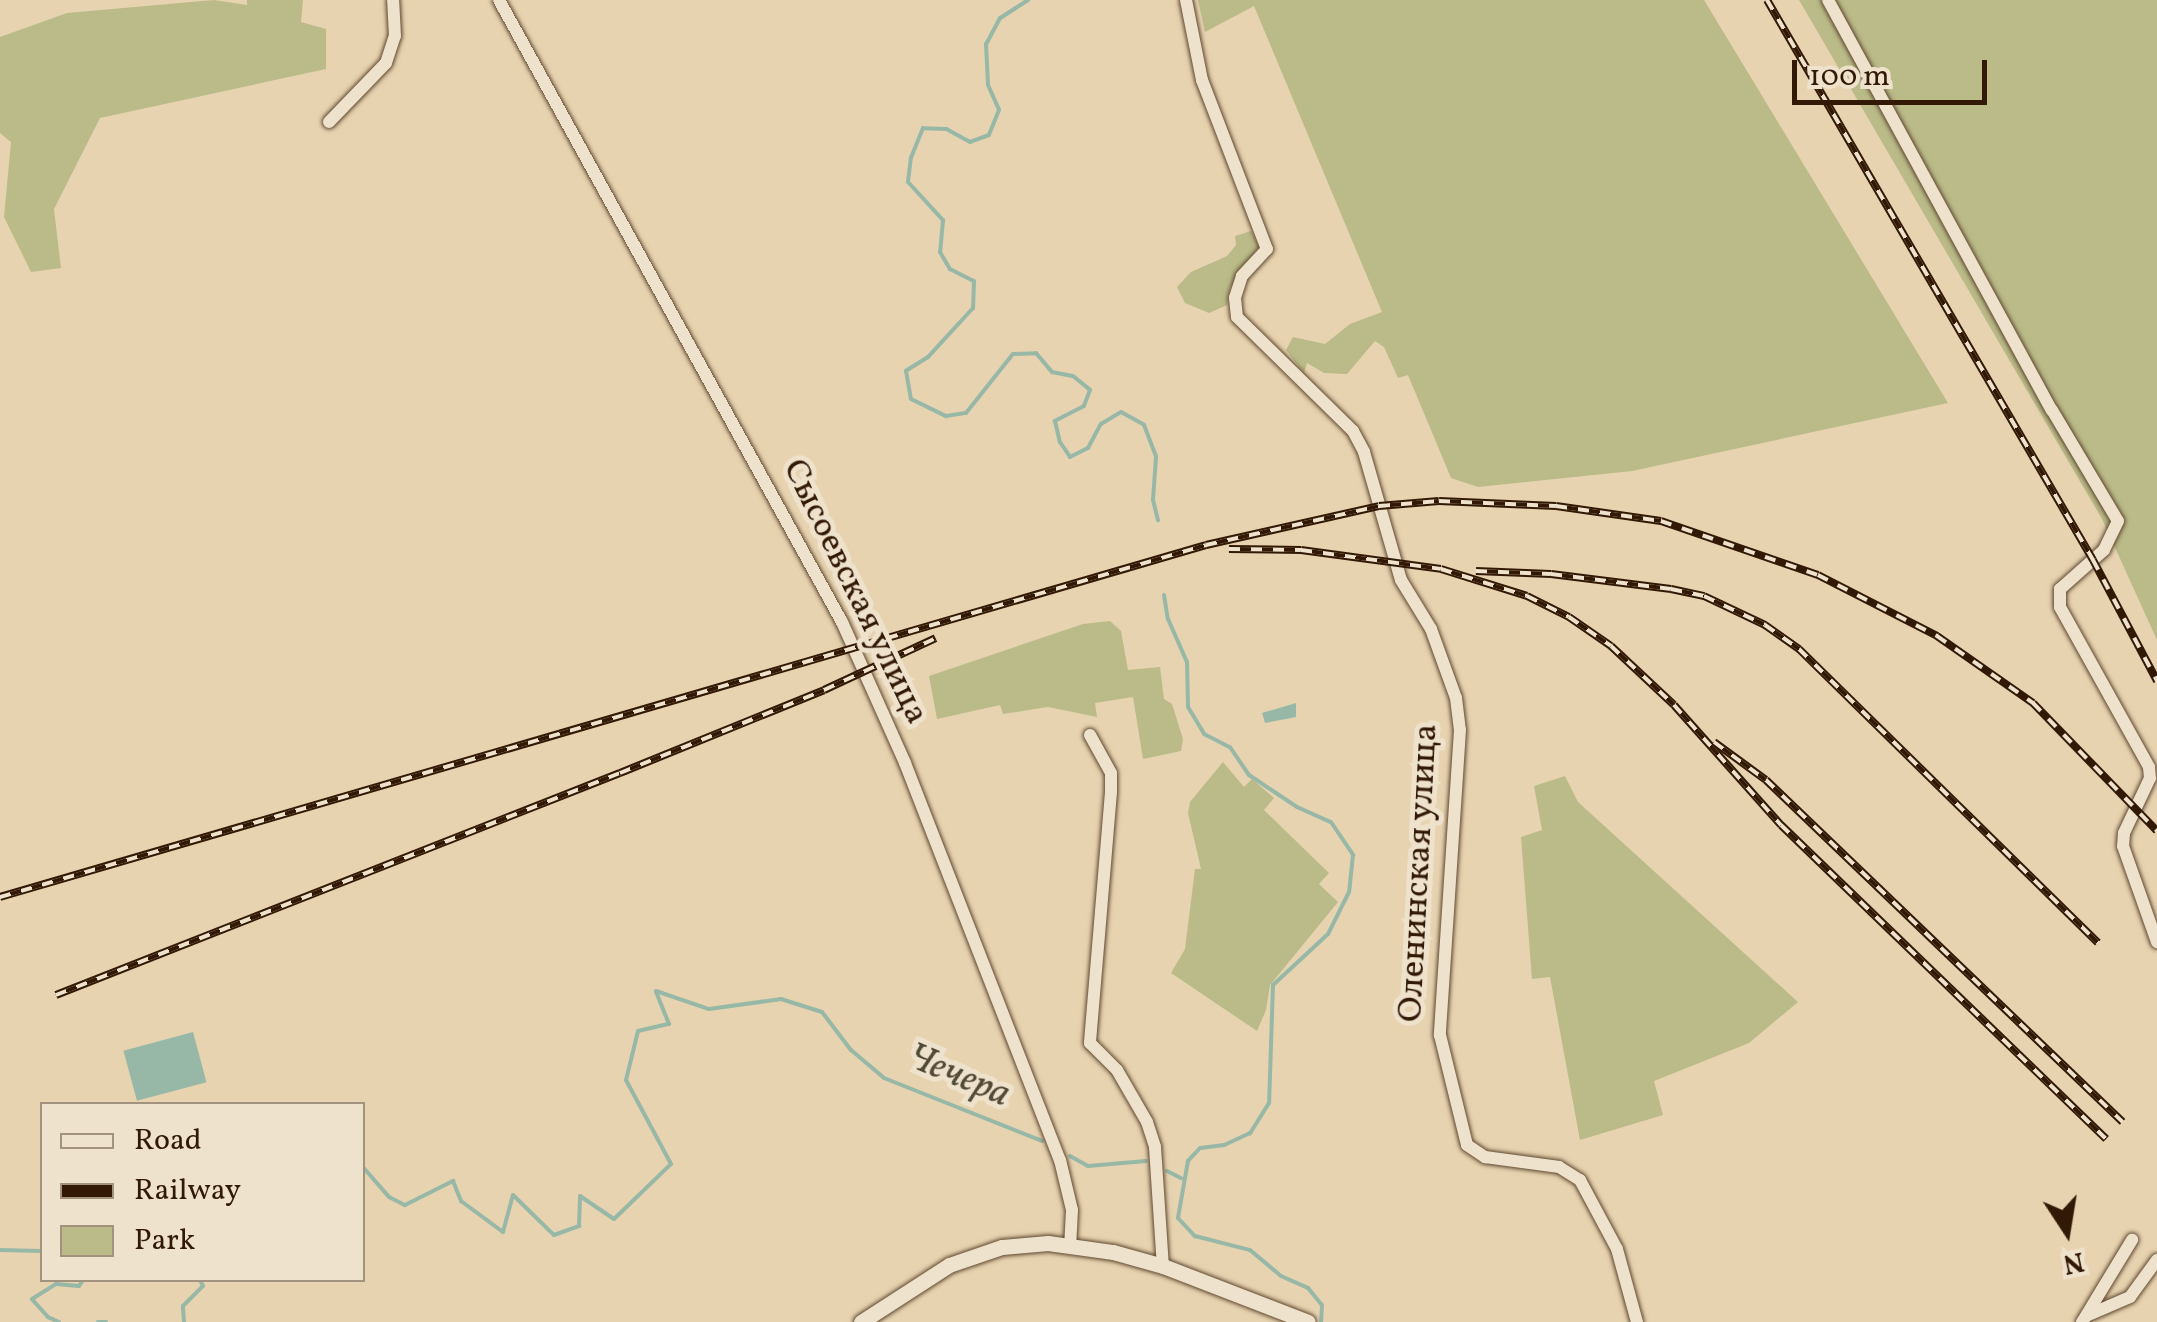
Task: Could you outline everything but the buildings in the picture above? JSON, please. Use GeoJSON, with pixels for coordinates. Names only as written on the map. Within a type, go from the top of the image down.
{"type":"FeatureCollection","features":[{"type":"Feature","properties":{"kind":"street"},"geometry":{"type":"LineString","coordinates":[[329,122],[386,62],[396,36],[393,0]]}},
{"type":"Feature","properties":{"kind":"street","name":"Сысоевская улица"},"geometry":{"type":"LineString","coordinates":[[499,0],[842,622],[905,763],[1060,1160],[1072,1210],[1070,1245]]}},
{"type":"Feature","properties":{"kind":"street","name":"Оленинская улица"},"geometry":{"type":"LineString","coordinates":[[1186,0],[1202,80],[1267,249],[1242,276],[1235,298],[1238,318],[1353,430],[1364,452],[1401,580],[1431,630],[1456,698],[1460,730],[1440,1035],[1467,1145],[1485,1158],[1559,1167],[1580,1180],[1617,1249],[1638,1322]]}},
{"type":"Feature","properties":{"kind":"street"},"geometry":{"type":"LineString","coordinates":[[1828,0],[2052,410],[2118,521],[2104,550],[2060,589],[2060,608],[2149,767],[2150,778],[2124,832],[2124,846],[2157,942]]}},
{"type":"Feature","properties":{"kind":"street"},"geometry":{"type":"LineString","coordinates":[[1090,734],[1111,773],[1111,792],[1090,1043],[1117,1070],[1147,1122],[1155,1147],[1162,1266]]}},
{"type":"Feature","properties":{"kind":"street"},"geometry":{"type":"LineString","coordinates":[[2084,1319],[2132,1240]]}},
{"type":"Feature","properties":{"kind":"street"},"geometry":{"type":"LineString","coordinates":[[861,1322],[918,1282],[979,1253],[1024,1244],[1070,1245],[1162,1266],[1306,1321]]}},
{"type":"Feature","properties":{"kind":"street"},"geometry":{"type":"LineString","coordinates":[[2084,1319],[2130,1297],[2157,1260]]}},
{"type":"Feature","properties":{"kind":"green space"},"geometry":{"type":"Polygon","coordinates":[[[214,0],[247,5],[247,0],[303,0],[301,22],[326,29],[326,69],[100,118],[54,209],[61,268],[31,272],[4,217],[11,142],[0,133],[0,37],[67,13],[214,0]]]}},
{"type":"Feature","properties":{"kind":"green space"},"geometry":{"type":"Polygon","coordinates":[[[1198,0],[1704,0],[1948,403],[1632,471],[1478,487],[1451,478],[1408,375],[1398,378],[1384,347],[1375,341],[1347,374],[1324,373],[1307,363],[1304,373],[1286,350],[1293,337],[1325,344],[1350,324],[1382,312],[1254,6],[1205,32],[1198,0]]]}},
{"type":"Feature","properties":{"kind":"green space"},"geometry":{"type":"Polygon","coordinates":[[[1799,0],[2157,0],[2157,640],[2102,519],[1799,0]]]}},
{"type":"Feature","properties":{"kind":"green space"},"geometry":{"type":"Polygon","coordinates":[[[1251,231],[1259,246],[1230,288],[1227,305],[1209,313],[1185,303],[1177,287],[1191,272],[1227,256],[1236,245],[1235,236],[1251,231]]]}},
{"type":"Feature","properties":{"kind":"green space"},"geometry":{"type":"Polygon","coordinates":[[[1110,621],[1121,631],[1128,670],[1160,667],[1164,699],[1172,704],[1183,739],[1181,751],[1143,759],[1133,697],[1095,703],[1097,717],[1048,707],[1003,714],[1000,705],[937,719],[929,676],[1083,624],[1110,621]]]}},
{"type":"Feature","properties":{"kind":"green space"},"geometry":{"type":"Polygon","coordinates":[[[1223,762],[1244,787],[1252,779],[1274,798],[1264,810],[1329,873],[1319,884],[1338,902],[1270,985],[1257,1031],[1171,973],[1185,949],[1195,869],[1201,869],[1188,813],[1190,802],[1223,762]]]}},
{"type":"Feature","properties":{"kind":"green space"},"geometry":{"type":"Polygon","coordinates":[[[1565,776],[1578,802],[1798,1002],[1749,1043],[1654,1081],[1663,1115],[1580,1140],[1550,977],[1532,979],[1521,837],[1542,830],[1534,786],[1565,776]]]}},
{"type":"Feature","properties":{"kind":"shaded area"},"geometry":{"type":"Polygon","coordinates":[[[1296,703],[1296,717],[1265,723],[1262,713],[1296,703]]]}},
{"type":"Feature","properties":{"kind":"shaded area"},"geometry":{"type":"Polygon","coordinates":[[[193,1032],[206,1082],[137,1101],[123,1051],[193,1032]]]}},
{"type":"Feature","properties":{"kind":"waterway"},"geometry":{"type":"LineString","coordinates":[[1028,0],[1000,18],[986,44],[988,85],[999,110],[989,135],[970,142],[947,129],[923,128],[911,157],[908,182],[943,220],[940,252],[950,269],[974,281],[973,308],[928,357],[906,371],[911,399],[946,416],[966,413],[1013,354],[1036,353],[1052,372],[1073,376],[1090,390],[1084,406],[1055,421],[1060,442],[1070,457],[1088,448],[1101,424],[1121,412],[1144,425],[1156,457],[1153,500],[1158,520]]}},
{"type":"Feature","properties":{"kind":"waterway"},"geometry":{"type":"LineString","coordinates":[[1164,595],[1168,619],[1187,662],[1188,707],[1204,734],[1230,747],[1249,775],[1297,807],[1331,822],[1353,855],[1349,892],[1328,934],[1273,985],[1269,1103],[1250,1133],[1224,1145],[1200,1148],[1188,1161],[1178,1218],[1195,1236],[1250,1250],[1281,1276],[1308,1288],[1322,1305],[1321,1322]]}},
{"type":"Feature","properties":{"kind":"waterway","name":"Чечера"},"geometry":{"type":"LineString","coordinates":[[365,1169],[389,1197],[405,1205],[453,1181],[461,1201],[503,1232],[513,1195],[554,1235],[579,1226],[580,1196],[614,1219],[671,1164],[626,1080],[638,1031],[669,1024],[656,991],[709,1009],[781,999],[822,1012],[851,1050],[884,1078],[1042,1141]]}},
{"type":"Feature","properties":{"kind":"waterway","name":"Чечера"},"geometry":{"type":"LineString","coordinates":[[1070,1156],[1088,1166],[1146,1161]]}},
{"type":"Feature","properties":{"kind":"waterway","name":"Чечера"},"geometry":{"type":"LineString","coordinates":[[1167,1171],[1181,1178]]}},
{"type":"Feature","properties":{"kind":"waterway","name":"Чечера"},"geometry":{"type":"LineString","coordinates":[[0,1250],[40,1251]]}},
{"type":"Feature","properties":{"kind":"waterway","name":"Чечера"},"geometry":{"type":"LineString","coordinates":[[59,1322],[48,1317],[32,1299],[56,1284],[79,1286],[82,1282]]}},
{"type":"Feature","properties":{"kind":"waterway","name":"Чечера"},"geometry":{"type":"LineString","coordinates":[[184,1322],[183,1306],[203,1286],[201,1282]]}},
{"type":"Feature","properties":{"kind":"waterway","name":"Чечера"},"geometry":{"type":"LineString","coordinates":[[98,1322],[106,1322]]}},
{"type":"Feature","properties":{"kind":"railway"},"geometry":{"type":"LineString","coordinates":[[1767,0],[2093,560],[2157,681]]}},
{"type":"Feature","properties":{"kind":"railway"},"geometry":{"type":"LineString","coordinates":[[0,897],[1206,545],[1379,506],[1439,501],[1556,506],[1661,521],[1818,575],[1937,636],[2033,703],[2157,831]]}},
{"type":"Feature","properties":{"kind":"railway"},"geometry":{"type":"LineString","coordinates":[[1229,549],[1301,550],[1441,569],[1527,596],[1569,617],[1611,646],[1674,705],[1781,825],[2106,1139]]}},
{"type":"Feature","properties":{"kind":"railway"},"geometry":{"type":"LineString","coordinates":[[1476,571],[1551,574],[1671,589],[1704,596],[1765,625],[1799,649],[2098,943]]}},
{"type":"Feature","properties":{"kind":"railway"},"geometry":{"type":"LineString","coordinates":[[56,995],[620,773],[824,690],[936,638]]}},
{"type":"Feature","properties":{"kind":"railway"},"geometry":{"type":"LineString","coordinates":[[1714,742],[1766,780],[2123,1122]]}}]}
